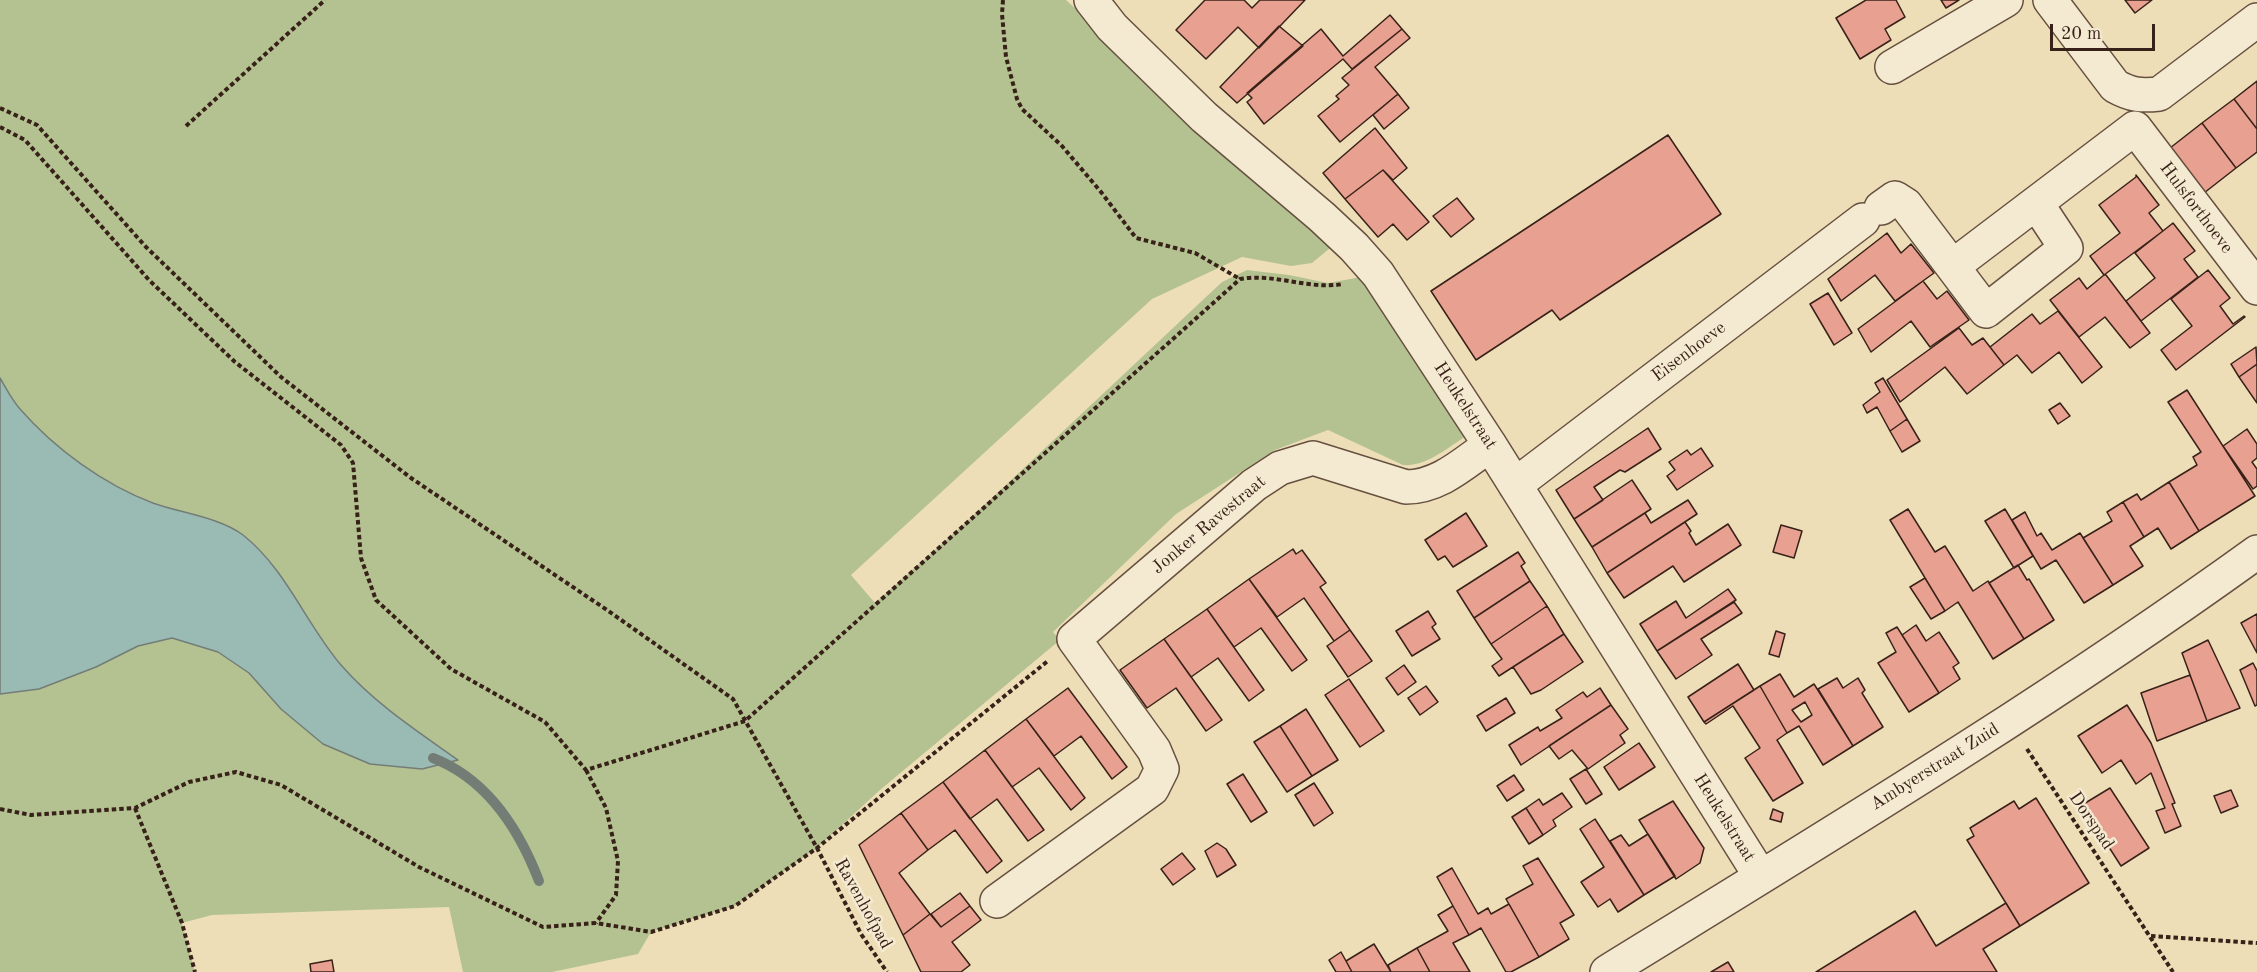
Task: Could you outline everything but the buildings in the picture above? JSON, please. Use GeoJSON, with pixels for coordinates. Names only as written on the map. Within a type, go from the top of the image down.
{"type":"FeatureCollection","features":[{"type":"Feature","properties":{"kind":"street","name":"Heukelstraat"},"geometry":{"type":"LineString","coordinates":[[1091,0],[1112,27],[1204,117],[1322,216],[1378,274],[1490,445],[1761,877]]}},
{"type":"Feature","properties":{"kind":"street"},"geometry":{"type":"LineString","coordinates":[[1892,66],[2006,0]]}},
{"type":"Feature","properties":{"kind":"street"},"geometry":{"type":"LineString","coordinates":[[2050,0],[2115,86],[2128,94],[2159,94],[2257,20]]}},
{"type":"Feature","properties":{"kind":"street"},"geometry":{"type":"LineString","coordinates":[[1953,266],[2135,128],[2146,95]]}},
{"type":"Feature","properties":{"kind":"street","name":"Hulsforthoeve"},"geometry":{"type":"LineString","coordinates":[[2135,128],[2257,288]]}},
{"type":"Feature","properties":{"kind":"street","name":"Eisenhoeve"},"geometry":{"type":"LineString","coordinates":[[1515,485],[1895,198],[1901,200],[1986,311],[2066,248],[2037,204]]}},
{"type":"Feature","properties":{"kind":"street","name":"Jonker Ravestraat"},"geometry":{"type":"LineString","coordinates":[[1074,639],[1254,485],[1280,468],[1313,458],[1406,487],[1420,487],[1432,484],[1490,445]]}},
{"type":"Feature","properties":{"kind":"street","name":"Ambyerstraat Zuid"},"geometry":{"type":"LineString","coordinates":[[1607,972],[1761,877],[2155,626],[2257,552]]}},
{"type":"Feature","properties":{"kind":"street"},"geometry":{"type":"LineString","coordinates":[[997,901],[1152,789],[1162,769],[1154,750],[1074,639]]}},
{"type":"Feature","properties":{"kind":"path"},"geometry":{"type":"LineString","coordinates":[[186,126],[325,0]]}},
{"type":"Feature","properties":{"kind":"path"},"geometry":{"type":"LineString","coordinates":[[1003,0],[1006,57],[1017,99],[1023,109],[1062,146],[1136,238],[1195,253],[1240,279]]}},
{"type":"Feature","properties":{"kind":"path","name":"Ravenhofpad"},"geometry":{"type":"LineString","coordinates":[[0,108],[37,125],[146,247],[281,377],[411,478],[607,610],[733,699],[817,848],[861,934],[887,972]]}},
{"type":"Feature","properties":{"kind":"path"},"geometry":{"type":"LineString","coordinates":[[0,126],[25,140],[149,280],[235,362],[341,445],[353,463],[361,558],[376,600],[451,669],[545,722],[586,770],[606,807],[618,861],[616,895],[596,923]]}},
{"type":"Feature","properties":{"kind":"path"},"geometry":{"type":"LineString","coordinates":[[586,770],[745,721],[1240,279],[1265,276],[1317,286],[1331,286],[1378,274]]}},
{"type":"Feature","properties":{"kind":"path"},"geometry":{"type":"LineString","coordinates":[[0,809],[31,815],[135,808],[189,782],[236,772],[281,785],[419,867],[543,927],[596,923],[651,932],[735,906],[817,848],[1074,639]]}},
{"type":"Feature","properties":{"kind":"path","name":"Dorspad"},"geometry":{"type":"LineString","coordinates":[[2008,720],[2173,972]]}},
{"type":"Feature","properties":{"kind":"path"},"geometry":{"type":"LineString","coordinates":[[135,808],[182,923],[195,972]]}},
{"type":"Feature","properties":{"kind":"path"},"geometry":{"type":"LineString","coordinates":[[2151,936],[2257,943]]}},
{"type":"Feature","properties":{"kind":"green space"},"geometry":{"type":"Polygon","coordinates":[[[0,0],[1066,0],[1335,244],[1312,263],[1291,266],[1242,257],[1152,299],[851,575],[875,603],[961,527],[1222,282],[1247,270],[1328,283],[1367,276],[1466,436],[1436,456],[1411,465],[1403,465],[1328,430],[1275,450],[1176,514],[1053,632],[1060,640],[880,790],[817,848],[735,906],[651,932],[638,954],[552,972],[463,972],[449,907],[212,915],[182,923],[195,972],[0,972],[0,694],[39,689],[96,667],[138,646],[171,638],[218,652],[250,673],[281,709],[323,744],[370,764],[422,769],[457,760],[396,716],[354,679],[328,649],[271,563],[242,535],[222,523],[153,502],[98,475],[49,438],[20,409],[9,394],[0,378],[0,0]]]}},
{"type":"Feature","properties":{"kind":"water"},"geometry":{"type":"Polygon","coordinates":[[[0,378],[17,405],[34,424],[64,451],[98,475],[153,503],[223,524],[243,535],[272,564],[329,649],[354,679],[397,716],[458,760],[422,769],[370,764],[323,744],[281,709],[249,673],[218,652],[172,638],[138,646],[96,667],[39,689],[0,694],[0,378]]]}},
{"type":"Feature","properties":{"kind":"waterway"},"geometry":{"type":"LineString","coordinates":[[433,758],[470,779],[499,808],[522,843],[539,881]]}}]}
